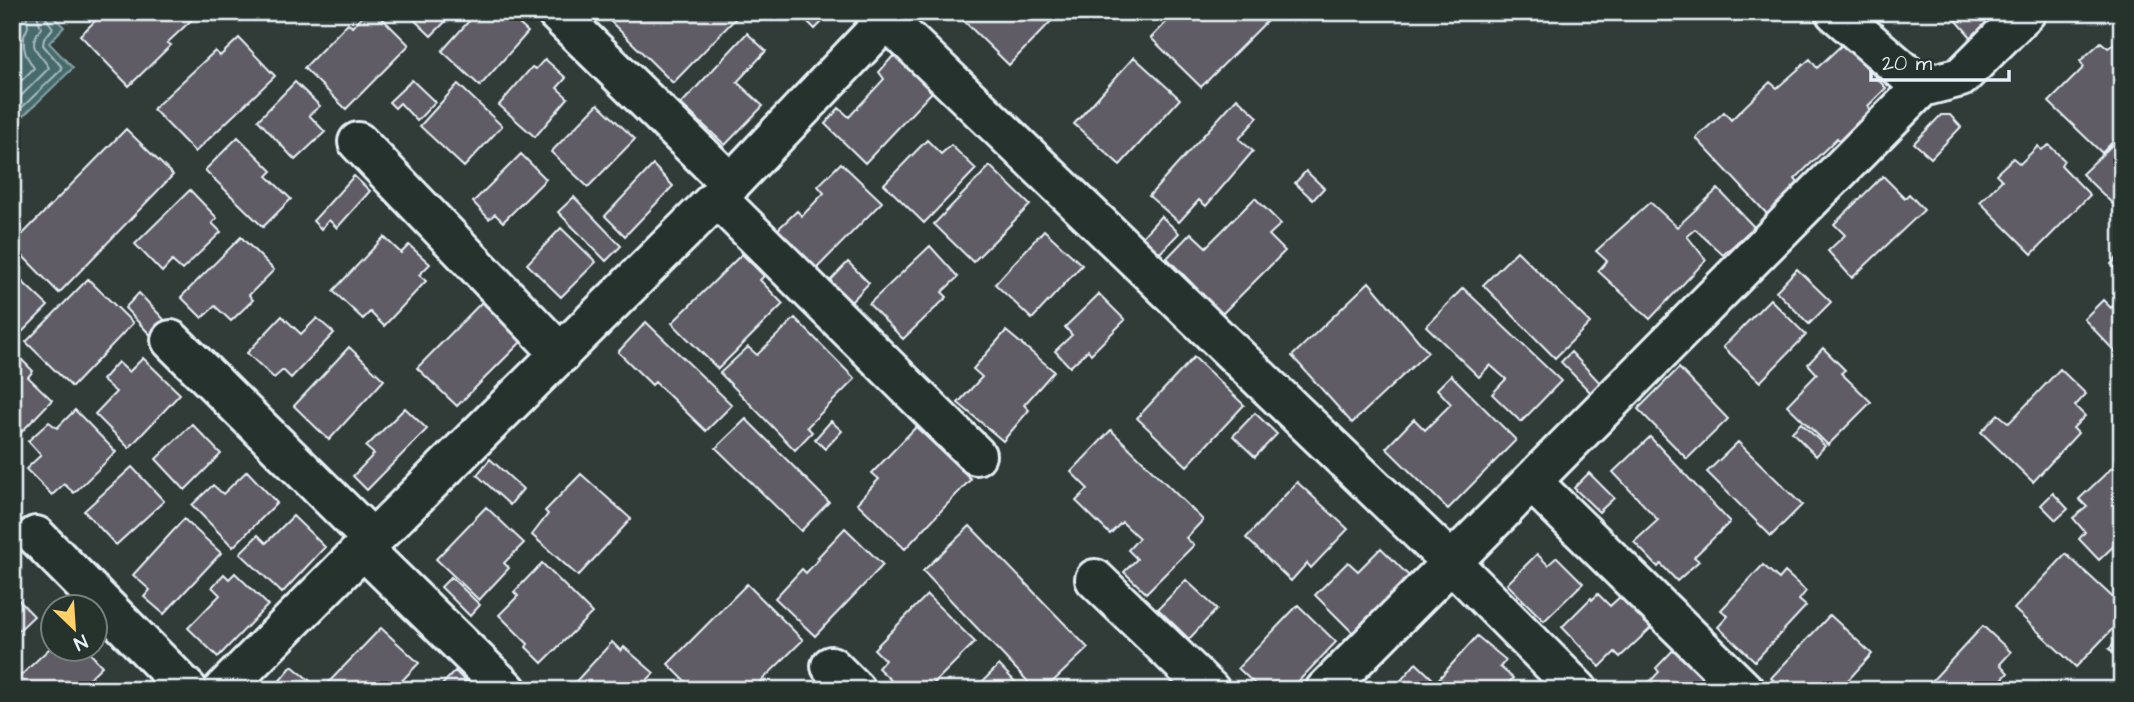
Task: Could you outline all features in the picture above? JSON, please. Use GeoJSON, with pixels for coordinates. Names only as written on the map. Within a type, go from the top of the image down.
{"type":"FeatureCollection","features":[{"type":"Feature","properties":{"kind":"street"},"geometry":{"type":"LineString","coordinates":[[556,12],[976,455]]}},
{"type":"Feature","properties":{"kind":"street"},"geometry":{"type":"LineString","coordinates":[[1835,12],[1922,87]]}},
{"type":"Feature","properties":{"kind":"street"},"geometry":{"type":"LineString","coordinates":[[1325,690],[1922,87],[1961,77],[2026,12]]}},
{"type":"Feature","properties":{"kind":"street"},"geometry":{"type":"LineString","coordinates":[[223,690],[724,191],[891,16],[1452,563],[1578,690]]}},
{"type":"Feature","properties":{"kind":"street"},"geometry":{"type":"LineString","coordinates":[[358,142],[561,354]]}},
{"type":"Feature","properties":{"kind":"street"},"geometry":{"type":"LineString","coordinates":[[171,340],[506,690]]}},
{"type":"Feature","properties":{"kind":"street"},"geometry":{"type":"LineString","coordinates":[[1532,482],[1744,690]]}},
{"type":"Feature","properties":{"kind":"street"},"geometry":{"type":"LineString","coordinates":[[36,536],[188,690]]}},
{"type":"Feature","properties":{"kind":"street"},"geometry":{"type":"LineString","coordinates":[[1095,579],[1210,690]]}},
{"type":"Feature","properties":{"kind":"water"},"geometry":{"type":"Polygon","coordinates":[[[12,12],[49,12],[64,27],[49,43],[73,68],[12,127],[12,12]]]}},
{"type":"Feature","properties":{"kind":"building"},"geometry":{"type":"Polygon","coordinates":[[[105,12],[200,12],[167,43],[171,45],[129,86],[80,35],[105,12]]]}},
{"type":"Feature","properties":{"kind":"building"},"geometry":{"type":"Polygon","coordinates":[[[367,12],[376,12],[409,45],[346,109],[304,68],[348,23],[352,27],[367,12]]]}},
{"type":"Feature","properties":{"kind":"building"},"geometry":{"type":"Polygon","coordinates":[[[406,12],[455,12],[431,36],[406,12]]]}},
{"type":"Feature","properties":{"kind":"building"},"geometry":{"type":"Polygon","coordinates":[[[477,12],[483,16],[486,12],[506,12],[528,32],[480,86],[442,51],[477,12]]]}},
{"type":"Feature","properties":{"kind":"building"},"geometry":{"type":"Polygon","coordinates":[[[618,12],[735,12],[738,16],[673,83],[610,21],[618,12]]]}},
{"type":"Feature","properties":{"kind":"building"},"geometry":{"type":"Polygon","coordinates":[[[798,12],[832,12],[815,29],[798,12]]]}},
{"type":"Feature","properties":{"kind":"building"},"geometry":{"type":"Polygon","coordinates":[[[971,12],[1060,12],[1009,65],[963,20],[971,12]]]}},
{"type":"Feature","properties":{"kind":"building"},"geometry":{"type":"Polygon","coordinates":[[[1176,12],[1274,14],[1201,87],[1151,38],[1176,12]]]}},
{"type":"Feature","properties":{"kind":"building"},"geometry":{"type":"Polygon","coordinates":[[[1949,12],[2013,12],[1978,45],[1949,12]]]}},
{"type":"Feature","properties":{"kind":"building"},"geometry":{"type":"Polygon","coordinates":[[[747,33],[766,51],[737,82],[763,106],[725,145],[681,104],[747,33]]]}},
{"type":"Feature","properties":{"kind":"building"},"geometry":{"type":"Polygon","coordinates":[[[239,38],[275,76],[195,152],[153,109],[215,51],[220,56],[239,38]]]}},
{"type":"Feature","properties":{"kind":"building"},"geometry":{"type":"Polygon","coordinates":[[[2122,38],[2122,132],[2102,153],[2049,102],[2084,67],[2080,61],[2101,42],[2108,48],[2122,38]]]}},
{"type":"Feature","properties":{"kind":"building"},"geometry":{"type":"Polygon","coordinates":[[[1844,43],[1886,88],[1868,106],[1872,112],[1841,142],[1837,138],[1795,179],[1800,185],[1768,215],[1696,138],[1724,112],[1731,120],[1770,82],[1777,88],[1810,59],[1817,68],[1844,43]]]}},
{"type":"Feature","properties":{"kind":"building"},"geometry":{"type":"Polygon","coordinates":[[[894,55],[932,92],[865,163],[825,124],[839,108],[849,117],[884,79],[879,72],[894,55]]]}},
{"type":"Feature","properties":{"kind":"building"},"geometry":{"type":"Polygon","coordinates":[[[1134,57],[1180,99],[1120,165],[1074,124],[1134,57]]]}},
{"type":"Feature","properties":{"kind":"building"},"geometry":{"type":"Polygon","coordinates":[[[545,59],[566,78],[557,88],[568,98],[535,137],[499,105],[532,67],[536,69],[545,59]]]}},
{"type":"Feature","properties":{"kind":"building"},"geometry":{"type":"Polygon","coordinates":[[[412,80],[435,102],[417,121],[400,103],[395,108],[389,102],[412,80]]]}},
{"type":"Feature","properties":{"kind":"building"},"geometry":{"type":"Polygon","coordinates":[[[295,82],[320,106],[309,115],[325,132],[295,160],[258,120],[295,82]]]}},
{"type":"Feature","properties":{"kind":"building"},"geometry":{"type":"Polygon","coordinates":[[[458,84],[502,126],[464,167],[420,126],[458,84]]]}},
{"type":"Feature","properties":{"kind":"building"},"geometry":{"type":"Polygon","coordinates":[[[1237,98],[1258,117],[1239,139],[1253,151],[1206,206],[1199,200],[1179,222],[1149,196],[1237,98]]]}},
{"type":"Feature","properties":{"kind":"building"},"geometry":{"type":"Polygon","coordinates":[[[598,104],[635,139],[588,187],[551,152],[598,104]]]}},
{"type":"Feature","properties":{"kind":"building"},"geometry":{"type":"Polygon","coordinates":[[[1941,115],[1950,115],[1961,127],[1931,158],[1914,143],[1941,115]]]}},
{"type":"Feature","properties":{"kind":"building"},"geometry":{"type":"Polygon","coordinates":[[[126,129],[173,175],[59,293],[12,245],[126,129]]]}},
{"type":"Feature","properties":{"kind":"building"},"geometry":{"type":"Polygon","coordinates":[[[238,137],[272,171],[267,176],[291,199],[263,227],[205,170],[238,137]]]}},
{"type":"Feature","properties":{"kind":"building"},"geometry":{"type":"Polygon","coordinates":[[[927,140],[941,154],[951,145],[976,169],[924,223],[884,184],[927,140]]]}},
{"type":"Feature","properties":{"kind":"building"},"geometry":{"type":"Polygon","coordinates":[[[2049,145],[2064,160],[2061,165],[2090,195],[2032,254],[1980,202],[2002,180],[1996,174],[2013,158],[2020,164],[2038,146],[2041,150],[2049,145]]]}},
{"type":"Feature","properties":{"kind":"building"},"geometry":{"type":"Polygon","coordinates":[[[2112,145],[2119,152],[2122,148],[2122,197],[2114,205],[2082,174],[2112,145]]]}},
{"type":"Feature","properties":{"kind":"building"},"geometry":{"type":"Polygon","coordinates":[[[521,154],[546,179],[503,222],[495,214],[489,219],[473,202],[521,154]]]}},
{"type":"Feature","properties":{"kind":"building"},"geometry":{"type":"Polygon","coordinates":[[[841,163],[882,202],[816,269],[776,231],[797,211],[802,216],[824,193],[818,186],[841,163]]]}},
{"type":"Feature","properties":{"kind":"building"},"geometry":{"type":"Polygon","coordinates":[[[653,165],[673,186],[625,236],[605,216],[653,165]]]}},
{"type":"Feature","properties":{"kind":"building"},"geometry":{"type":"Polygon","coordinates":[[[990,166],[1030,205],[973,262],[934,224],[990,166]]]}},
{"type":"Feature","properties":{"kind":"building"},"geometry":{"type":"Polygon","coordinates":[[[1306,171],[1324,188],[1313,200],[1295,183],[1306,171]]]}},
{"type":"Feature","properties":{"kind":"building"},"geometry":{"type":"Polygon","coordinates":[[[354,176],[370,191],[337,228],[329,220],[321,229],[313,221],[354,176]]]}},
{"type":"Feature","properties":{"kind":"building"},"geometry":{"type":"Polygon","coordinates":[[[1883,176],[1905,198],[1909,194],[1924,210],[1852,278],[1828,251],[1845,235],[1834,224],[1883,176]]]}},
{"type":"Feature","properties":{"kind":"building"},"geometry":{"type":"Polygon","coordinates":[[[1718,189],[1754,227],[1723,255],[1695,229],[1687,236],[1706,260],[1650,319],[1598,271],[1607,261],[1596,251],[1650,202],[1677,227],[1718,189]]]}},
{"type":"Feature","properties":{"kind":"building"},"geometry":{"type":"Polygon","coordinates":[[[190,190],[217,218],[212,223],[221,232],[182,270],[172,261],[162,272],[135,244],[190,190]]]}},
{"type":"Feature","properties":{"kind":"building"},"geometry":{"type":"Polygon","coordinates":[[[574,197],[621,246],[606,261],[558,212],[574,197]]]}},
{"type":"Feature","properties":{"kind":"building"},"geometry":{"type":"Polygon","coordinates":[[[1255,198],[1281,224],[1269,235],[1285,251],[1222,314],[1167,258],[1191,233],[1206,247],[1255,198]]]}},
{"type":"Feature","properties":{"kind":"building"},"geometry":{"type":"Polygon","coordinates":[[[1161,216],[1179,233],[1160,253],[1142,237],[1161,216]]]}},
{"type":"Feature","properties":{"kind":"building"},"geometry":{"type":"Polygon","coordinates":[[[561,228],[596,262],[561,297],[527,264],[561,228]]]}},
{"type":"Feature","properties":{"kind":"building"},"geometry":{"type":"Polygon","coordinates":[[[1044,230],[1082,265],[1032,319],[995,284],[1044,230]]]}},
{"type":"Feature","properties":{"kind":"building"},"geometry":{"type":"Polygon","coordinates":[[[241,237],[274,270],[249,295],[253,300],[231,321],[215,306],[202,318],[181,297],[241,237]]]}},
{"type":"Feature","properties":{"kind":"building"},"geometry":{"type":"Polygon","coordinates":[[[384,237],[401,253],[409,245],[430,264],[419,275],[426,281],[384,326],[370,312],[363,319],[333,291],[384,237]]]}},
{"type":"Feature","properties":{"kind":"building"},"geometry":{"type":"Polygon","coordinates":[[[930,246],[958,277],[942,292],[947,297],[903,339],[869,304],[930,246]]]}},
{"type":"Feature","properties":{"kind":"building"},"geometry":{"type":"Polygon","coordinates":[[[1517,251],[1590,323],[1555,358],[1483,285],[1517,251]]]}},
{"type":"Feature","properties":{"kind":"building"},"geometry":{"type":"Polygon","coordinates":[[[742,254],[764,276],[760,280],[783,304],[718,369],[672,323],[742,254]]]}},
{"type":"Feature","properties":{"kind":"building"},"geometry":{"type":"Polygon","coordinates":[[[2119,256],[2122,260],[2122,276],[2111,264],[2119,256]]]}},
{"type":"Feature","properties":{"kind":"building"},"geometry":{"type":"Polygon","coordinates":[[[848,262],[869,283],[851,302],[830,281],[848,262]]]}},
{"type":"Feature","properties":{"kind":"building"},"geometry":{"type":"Polygon","coordinates":[[[1797,269],[1831,302],[1809,324],[1776,291],[1797,269]]]}},
{"type":"Feature","properties":{"kind":"building"},"geometry":{"type":"Polygon","coordinates":[[[12,272],[48,306],[12,342],[12,272]]]}},
{"type":"Feature","properties":{"kind":"building"},"geometry":{"type":"Polygon","coordinates":[[[88,279],[133,323],[72,387],[26,342],[88,279]]]}},
{"type":"Feature","properties":{"kind":"building"},"geometry":{"type":"Polygon","coordinates":[[[1369,282],[1428,352],[1352,423],[1292,356],[1369,282]]]}},
{"type":"Feature","properties":{"kind":"building"},"geometry":{"type":"Polygon","coordinates":[[[1463,288],[1561,381],[1521,422],[1492,394],[1506,379],[1490,365],[1479,377],[1426,326],[1463,288]]]}},
{"type":"Feature","properties":{"kind":"building"},"geometry":{"type":"Polygon","coordinates":[[[139,293],[172,328],[157,342],[125,308],[139,293]]]}},
{"type":"Feature","properties":{"kind":"building"},"geometry":{"type":"Polygon","coordinates":[[[1099,294],[1125,320],[1091,354],[1088,350],[1070,367],[1055,351],[1072,335],[1065,327],[1099,294]]]}},
{"type":"Feature","properties":{"kind":"building"},"geometry":{"type":"Polygon","coordinates":[[[2122,296],[2122,359],[2084,319],[2103,300],[2111,308],[2122,296]]]}},
{"type":"Feature","properties":{"kind":"building"},"geometry":{"type":"Polygon","coordinates":[[[1770,299],[1806,335],[1760,382],[1723,347],[1770,299]]]}},
{"type":"Feature","properties":{"kind":"building"},"geometry":{"type":"Polygon","coordinates":[[[482,302],[522,341],[457,406],[417,368],[482,302]]]}},
{"type":"Feature","properties":{"kind":"building"},"geometry":{"type":"Polygon","coordinates":[[[282,316],[301,334],[317,318],[334,333],[291,378],[283,370],[274,378],[247,353],[282,316]]]}},
{"type":"Feature","properties":{"kind":"building"},"geometry":{"type":"Polygon","coordinates":[[[795,318],[855,379],[807,427],[812,432],[795,450],[720,373],[748,347],[757,355],[795,318]]]}},
{"type":"Feature","properties":{"kind":"building"},"geometry":{"type":"Polygon","coordinates":[[[646,322],[732,405],[706,431],[655,382],[652,385],[618,352],[646,322]]]}},
{"type":"Feature","properties":{"kind":"building"},"geometry":{"type":"Polygon","coordinates":[[[1006,331],[1054,371],[1024,405],[1029,410],[1003,441],[958,403],[982,377],[973,369],[1006,331]]]}},
{"type":"Feature","properties":{"kind":"building"},"geometry":{"type":"Polygon","coordinates":[[[349,347],[384,380],[329,440],[294,406],[349,347]]]}},
{"type":"Feature","properties":{"kind":"building"},"geometry":{"type":"Polygon","coordinates":[[[1823,348],[1845,370],[1841,373],[1871,402],[1828,445],[1787,405],[1817,374],[1808,364],[1823,348]]]}},
{"type":"Feature","properties":{"kind":"building"},"geometry":{"type":"Polygon","coordinates":[[[1571,352],[1603,386],[1594,396],[1561,362],[1571,352]]]}},
{"type":"Feature","properties":{"kind":"building"},"geometry":{"type":"Polygon","coordinates":[[[16,354],[33,371],[28,377],[52,400],[12,442],[12,358],[16,354]]]}},
{"type":"Feature","properties":{"kind":"building"},"geometry":{"type":"Polygon","coordinates":[[[1194,357],[1244,405],[1187,466],[1137,418],[1194,357]]]}},
{"type":"Feature","properties":{"kind":"building"},"geometry":{"type":"Polygon","coordinates":[[[143,358],[180,394],[129,448],[95,414],[116,392],[102,380],[118,362],[129,372],[143,358]]]}},
{"type":"Feature","properties":{"kind":"building"},"geometry":{"type":"Polygon","coordinates":[[[1679,368],[1728,419],[1687,459],[1638,409],[1679,368]]]}},
{"type":"Feature","properties":{"kind":"building"},"geometry":{"type":"Polygon","coordinates":[[[2060,369],[2086,394],[2075,406],[2085,416],[2073,428],[2078,433],[2033,482],[1981,432],[1998,414],[2009,423],[2060,369]]]}},
{"type":"Feature","properties":{"kind":"building"},"geometry":{"type":"Polygon","coordinates":[[[1451,375],[1516,440],[1448,509],[1386,448],[1414,419],[1425,430],[1451,404],[1437,389],[1451,375]]]}},
{"type":"Feature","properties":{"kind":"building"},"geometry":{"type":"Polygon","coordinates":[[[405,408],[427,429],[367,490],[353,476],[374,454],[366,447],[405,408]]]}},
{"type":"Feature","properties":{"kind":"building"},"geometry":{"type":"Polygon","coordinates":[[[75,410],[116,452],[74,493],[64,484],[52,495],[26,469],[41,455],[28,441],[49,422],[57,428],[75,410]]]}},
{"type":"Feature","properties":{"kind":"building"},"geometry":{"type":"Polygon","coordinates":[[[1255,413],[1277,434],[1255,457],[1233,436],[1255,413]]]}},
{"type":"Feature","properties":{"kind":"building"},"geometry":{"type":"Polygon","coordinates":[[[746,419],[829,502],[801,531],[716,448],[746,419]]]}},
{"type":"Feature","properties":{"kind":"building"},"geometry":{"type":"Polygon","coordinates":[[[831,421],[842,431],[825,449],[815,439],[831,421]]]}},
{"type":"Feature","properties":{"kind":"building"},"geometry":{"type":"Polygon","coordinates":[[[1801,423],[1825,446],[1816,456],[1792,432],[1801,423]]]}},
{"type":"Feature","properties":{"kind":"building"},"geometry":{"type":"Polygon","coordinates":[[[192,424],[221,454],[185,490],[156,459],[192,424]]]}},
{"type":"Feature","properties":{"kind":"building"},"geometry":{"type":"Polygon","coordinates":[[[916,427],[971,479],[905,549],[857,503],[879,479],[872,473],[916,427]]]}},
{"type":"Feature","properties":{"kind":"building"},"geometry":{"type":"Polygon","coordinates":[[[1111,430],[1203,520],[1186,538],[1194,545],[1146,593],[1124,572],[1137,559],[1128,550],[1139,538],[1122,522],[1110,534],[1076,501],[1088,489],[1071,472],[1111,430]]]}},
{"type":"Feature","properties":{"kind":"building"},"geometry":{"type":"Polygon","coordinates":[[[1650,437],[1730,522],[1694,557],[1699,561],[1677,581],[1661,564],[1658,567],[1634,542],[1658,520],[1613,472],[1650,437]]]}},
{"type":"Feature","properties":{"kind":"building"},"geometry":{"type":"Polygon","coordinates":[[[1738,442],[1802,505],[1771,536],[1707,472],[1738,442]]]}},
{"type":"Feature","properties":{"kind":"building"},"geometry":{"type":"Polygon","coordinates":[[[490,459],[523,489],[510,505],[477,475],[490,459]]]}},
{"type":"Feature","properties":{"kind":"building"},"geometry":{"type":"Polygon","coordinates":[[[2116,464],[2122,470],[2122,542],[2120,540],[2099,560],[2079,539],[2085,532],[2073,518],[2087,507],[2079,499],[2116,464]]]}},
{"type":"Feature","properties":{"kind":"building"},"geometry":{"type":"Polygon","coordinates":[[[132,467],[164,501],[116,545],[84,511],[132,467]]]}},
{"type":"Feature","properties":{"kind":"building"},"geometry":{"type":"Polygon","coordinates":[[[247,471],[277,503],[233,547],[192,505],[213,485],[223,494],[247,471]]]}},
{"type":"Feature","properties":{"kind":"building"},"geometry":{"type":"Polygon","coordinates":[[[1589,473],[1614,498],[1599,512],[1574,488],[1589,473]]]}},
{"type":"Feature","properties":{"kind":"building"},"geometry":{"type":"Polygon","coordinates":[[[581,474],[631,519],[578,576],[532,535],[548,514],[545,511],[581,474]]]}},
{"type":"Feature","properties":{"kind":"building"},"geometry":{"type":"Polygon","coordinates":[[[1297,482],[1348,529],[1311,568],[1307,563],[1291,581],[1246,538],[1297,482]]]}},
{"type":"Feature","properties":{"kind":"building"},"geometry":{"type":"Polygon","coordinates":[[[2053,493],[2068,509],[2056,520],[2041,505],[2053,493]]]}},
{"type":"Feature","properties":{"kind":"building"},"geometry":{"type":"Polygon","coordinates":[[[486,507],[524,543],[504,563],[509,568],[479,600],[436,559],[486,507]]]}},
{"type":"Feature","properties":{"kind":"building"},"geometry":{"type":"Polygon","coordinates":[[[293,516],[325,547],[282,593],[240,553],[258,535],[266,543],[293,516]]]}},
{"type":"Feature","properties":{"kind":"building"},"geometry":{"type":"Polygon","coordinates":[[[184,519],[221,553],[164,614],[144,597],[150,590],[133,575],[184,519]]]}},
{"type":"Feature","properties":{"kind":"building"},"geometry":{"type":"Polygon","coordinates":[[[970,526],[1088,648],[1044,690],[1036,690],[923,571],[970,526]]]}},
{"type":"Feature","properties":{"kind":"building"},"geometry":{"type":"Polygon","coordinates":[[[845,528],[883,565],[815,636],[775,598],[802,569],[806,573],[845,528]]]}},
{"type":"Feature","properties":{"kind":"building"},"geometry":{"type":"Polygon","coordinates":[[[1381,548],[1409,576],[1394,592],[1398,595],[1357,637],[1315,595],[1348,562],[1358,571],[1381,548]]]}},
{"type":"Feature","properties":{"kind":"building"},"geometry":{"type":"Polygon","coordinates":[[[1537,554],[1548,565],[1557,557],[1583,583],[1544,621],[1507,584],[1537,554]]]}},
{"type":"Feature","properties":{"kind":"building"},"geometry":{"type":"Polygon","coordinates":[[[2066,554],[2122,606],[2122,619],[2076,667],[2014,609],[2066,554]]]}},
{"type":"Feature","properties":{"kind":"building"},"geometry":{"type":"Polygon","coordinates":[[[542,563],[592,613],[542,663],[526,647],[528,644],[499,615],[518,596],[514,592],[542,563]]]}},
{"type":"Feature","properties":{"kind":"building"},"geometry":{"type":"Polygon","coordinates":[[[1763,565],[1779,579],[1785,572],[1806,591],[1799,600],[1806,606],[1755,661],[1718,627],[1728,616],[1721,610],[1763,565]]]}},
{"type":"Feature","properties":{"kind":"building"},"geometry":{"type":"Polygon","coordinates":[[[235,573],[268,605],[218,657],[188,628],[220,595],[212,587],[224,574],[229,579],[235,573]]]}},
{"type":"Feature","properties":{"kind":"building"},"geometry":{"type":"Polygon","coordinates":[[[451,577],[480,605],[470,616],[441,587],[451,577]]]}},
{"type":"Feature","properties":{"kind":"building"},"geometry":{"type":"Polygon","coordinates":[[[1186,580],[1217,609],[1189,639],[1158,609],[1186,580]]]}},
{"type":"Feature","properties":{"kind":"building"},"geometry":{"type":"Polygon","coordinates":[[[747,584],[803,640],[752,690],[694,690],[668,664],[747,584]]]}},
{"type":"Feature","properties":{"kind":"building"},"geometry":{"type":"Polygon","coordinates":[[[12,593],[34,616],[12,637],[12,593]]]}},
{"type":"Feature","properties":{"kind":"building"},"geometry":{"type":"Polygon","coordinates":[[[1598,594],[1610,606],[1621,596],[1651,628],[1620,657],[1615,652],[1600,667],[1562,627],[1598,594]]]}},
{"type":"Feature","properties":{"kind":"building"},"geometry":{"type":"Polygon","coordinates":[[[927,595],[975,642],[930,687],[925,682],[917,690],[901,690],[878,668],[885,660],[874,649],[927,595]]]}},
{"type":"Feature","properties":{"kind":"building"},"geometry":{"type":"Polygon","coordinates":[[[1298,605],[1336,642],[1290,690],[1261,690],[1238,668],[1298,605]]]}},
{"type":"Feature","properties":{"kind":"building"},"geometry":{"type":"Polygon","coordinates":[[[1830,615],[1872,654],[1839,690],[1784,690],[1771,678],[1830,615]]]}},
{"type":"Feature","properties":{"kind":"building"},"geometry":{"type":"Polygon","coordinates":[[[1983,626],[2011,652],[2000,664],[2008,673],[1992,690],[1937,690],[1930,683],[1983,626]]]}},
{"type":"Feature","properties":{"kind":"building"},"geometry":{"type":"Polygon","coordinates":[[[381,628],[419,663],[393,690],[327,690],[324,687],[381,628]]]}},
{"type":"Feature","properties":{"kind":"building"},"geometry":{"type":"Polygon","coordinates":[[[1477,636],[1506,660],[1500,667],[1513,678],[1503,690],[1401,690],[1396,686],[1416,663],[1436,682],[1477,636]]]}},
{"type":"Feature","properties":{"kind":"building"},"geometry":{"type":"Polygon","coordinates":[[[2122,636],[2122,662],[2109,649],[2122,636]]]}},
{"type":"Feature","properties":{"kind":"building"},"geometry":{"type":"Polygon","coordinates":[[[612,642],[621,651],[624,647],[654,673],[638,690],[568,690],[612,642]]]}},
{"type":"Feature","properties":{"kind":"building"},"geometry":{"type":"Polygon","coordinates":[[[1678,645],[1711,677],[1699,690],[1642,690],[1659,672],[1656,668],[1678,645]]]}},
{"type":"Feature","properties":{"kind":"building"},"geometry":{"type":"Polygon","coordinates":[[[38,659],[38,664],[102,666],[77,690],[25,690],[16,680],[38,659]]]}},
{"type":"Feature","properties":{"kind":"building"},"geometry":{"type":"Polygon","coordinates":[[[999,665],[1023,690],[974,690],[999,665]]]}},
{"type":"Feature","properties":{"kind":"building"},"geometry":{"type":"Polygon","coordinates":[[[292,666],[320,689],[272,690],[292,666]]]}},
{"type":"Feature","properties":{"kind":"building"},"geometry":{"type":"Polygon","coordinates":[[[455,671],[474,690],[437,690],[455,671]]]}}]}
